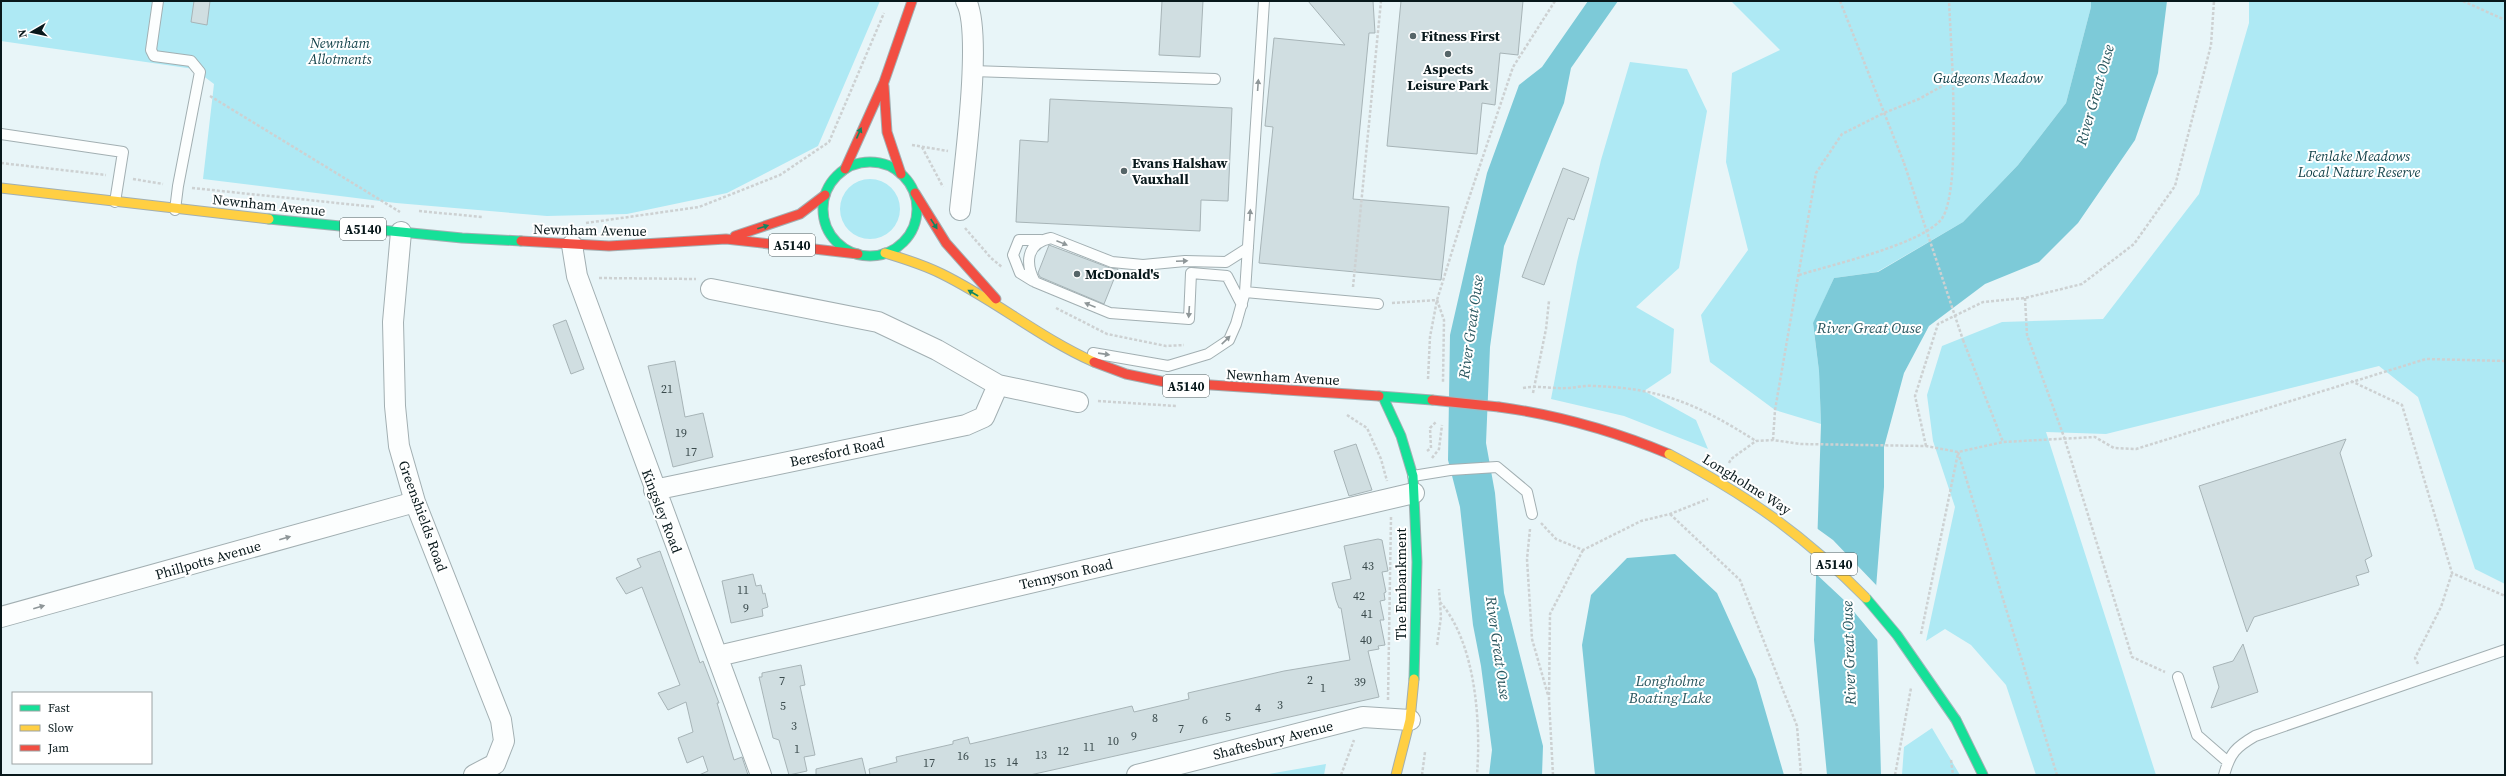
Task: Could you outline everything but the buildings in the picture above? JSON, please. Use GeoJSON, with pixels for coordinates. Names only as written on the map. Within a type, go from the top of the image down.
{"type":"FeatureCollection","features":[{"type":"Feature","properties":{"kind":"main road"},"geometry":{"type":"LineString","coordinates":[[884,82],[887,132],[901,174],[913,191],[916,216],[912,229],[896,248],[885,253],[871,256],[858,254],[844,248],[829,231],[824,219],[826,195],[830,185],[845,169],[859,134],[884,82],[912,1]]}},
{"type":"Feature","properties":{"kind":"main road"},"geometry":{"type":"LineString","coordinates":[[845,169],[856,164],[874,163],[891,167],[901,174]]}},
{"type":"Feature","properties":{"kind":"main road","name":"Newnham Avenue"},"geometry":{"type":"LineString","coordinates":[[1,188],[175,210],[401,232],[572,245],[642,245],[726,239],[858,254]]}},
{"type":"Feature","properties":{"kind":"main road","name":"Newnham Avenue"},"geometry":{"type":"LineString","coordinates":[[913,191],[946,243],[1007,312]]}},
{"type":"Feature","properties":{"kind":"main road","name":"Newnham Avenue"},"geometry":{"type":"LineString","coordinates":[[726,239],[800,214],[826,195]]}},
{"type":"Feature","properties":{"kind":"main road","name":"Newnham Avenue"},"geometry":{"type":"LineString","coordinates":[[885,253],[921,264],[1007,312],[1065,349],[1106,368],[1174,385],[1382,397]]}},
{"type":"Feature","properties":{"kind":"main road","name":"Longholme Way"},"geometry":{"type":"LineString","coordinates":[[1382,397],[1432,400],[1530,411],[1605,429],[1669,454],[1702,471],[1768,512],[1805,539],[1840,570],[1870,601],[1913,653],[1956,720],[1983,775]]}},
{"type":"Feature","properties":{"kind":"main road","name":"The Embankment"},"geometry":{"type":"LineString","coordinates":[[1382,397],[1401,436],[1414,485],[1416,578],[1415,662],[1410,720],[1396,775]]}},
{"type":"Feature","properties":{"kind":"street"},"geometry":{"type":"LineString","coordinates":[[960,210],[966,155],[972,71],[972,19],[966,1]]}},
{"type":"Feature","properties":{"kind":"street","name":"Greenshields Road"},"geometry":{"type":"LineString","coordinates":[[401,232],[393,322],[394,406],[399,446],[416,502],[501,720],[504,741],[501,752],[495,764],[474,775]]}},
{"type":"Feature","properties":{"kind":"street","name":"Kingsley Road"},"geometry":{"type":"LineString","coordinates":[[572,245],[577,276],[654,490],[718,656],[761,775]]}},
{"type":"Feature","properties":{"kind":"street"},"geometry":{"type":"LineString","coordinates":[[706,284],[878,322],[938,350],[998,385],[1086,401]]}},
{"type":"Feature","properties":{"kind":"street","name":"Beresford Road"},"geometry":{"type":"LineString","coordinates":[[654,490],[966,425],[984,417],[998,385]]}},
{"type":"Feature","properties":{"kind":"street","name":"Tennyson Road"},"geometry":{"type":"LineString","coordinates":[[718,656],[1392,497],[1414,485]]}},
{"type":"Feature","properties":{"kind":"street","name":"Phillpotts Avenue"},"geometry":{"type":"LineString","coordinates":[[1,617],[416,502]]}},
{"type":"Feature","properties":{"kind":"street","name":"Shaftesbury Avenue"},"geometry":{"type":"LineString","coordinates":[[1137,775],[1363,717],[1410,720]]}},
{"type":"Feature","properties":{"kind":"lane"},"geometry":{"type":"LineString","coordinates":[[158,1],[151,50],[154,56],[191,61],[200,72],[178,186],[175,210]]}},
{"type":"Feature","properties":{"kind":"lane"},"geometry":{"type":"LineString","coordinates":[[1065,349],[1168,366],[1208,354],[1228,340],[1245,292],[1264,1]]}},
{"type":"Feature","properties":{"kind":"lane"},"geometry":{"type":"LineString","coordinates":[[972,71],[1215,79]]}},
{"type":"Feature","properties":{"kind":"lane"},"geometry":{"type":"LineString","coordinates":[[1,134],[123,152],[115,202]]}},
{"type":"Feature","properties":{"kind":"lane"},"geometry":{"type":"LineString","coordinates":[[1242,304],[1227,276],[1191,274],[1189,319],[1110,313],[1035,282],[1020,273],[1013,256],[1019,240],[1041,240],[1051,238],[1112,262],[1143,265],[1185,261],[1226,262],[1248,248]]}},
{"type":"Feature","properties":{"kind":"lane"},"geometry":{"type":"LineString","coordinates":[[1035,282],[1028,263],[1033,248],[1041,240]]}},
{"type":"Feature","properties":{"kind":"lane"},"geometry":{"type":"LineString","coordinates":[[1245,292],[1378,304]]}},
{"type":"Feature","properties":{"kind":"lane"},"geometry":{"type":"LineString","coordinates":[[1414,485],[1450,470],[1497,467],[1527,492],[1532,514]]}},
{"type":"Feature","properties":{"kind":"lane"},"geometry":{"type":"LineString","coordinates":[[2224,775],[2228,762],[2238,746],[2255,736],[2505,650]]}},
{"type":"Feature","properties":{"kind":"lane"},"geometry":{"type":"LineString","coordinates":[[2178,677],[2196,735],[2228,762]]}},
{"type":"Feature","properties":{"kind":"path"},"geometry":{"type":"LineString","coordinates":[[1352,301],[1380,1]]}},
{"type":"Feature","properties":{"kind":"path"},"geometry":{"type":"LineString","coordinates":[[1428,378],[1430,337],[1437,300],[1513,67],[1555,1]]}},
{"type":"Feature","properties":{"kind":"path"},"geometry":{"type":"LineString","coordinates":[[1840,1],[1904,163],[1963,340],[2003,442]]}},
{"type":"Feature","properties":{"kind":"path"},"geometry":{"type":"LineString","coordinates":[[1799,275],[1905,243],[1941,220],[1952,190],[1953,80],[1950,1]]}},
{"type":"Feature","properties":{"kind":"path"},"geometry":{"type":"LineString","coordinates":[[1926,446],[1915,396],[1938,324],[1983,302],[2025,298],[2082,284],[2134,244],[2174,186],[2211,45],[2214,1]]}},
{"type":"Feature","properties":{"kind":"path"},"geometry":{"type":"LineString","coordinates":[[2463,1],[2505,20]]}},
{"type":"Feature","properties":{"kind":"path"},"geometry":{"type":"LineString","coordinates":[[582,224],[699,207],[780,175],[829,142],[886,8]]}},
{"type":"Feature","properties":{"kind":"path"},"geometry":{"type":"LineString","coordinates":[[200,72],[211,98],[400,210]]}},
{"type":"Feature","properties":{"kind":"path"},"geometry":{"type":"LineString","coordinates":[[1773,440],[1775,410],[1816,174],[1842,134],[1884,113],[1919,99],[1953,80]]}},
{"type":"Feature","properties":{"kind":"path"},"geometry":{"type":"LineString","coordinates":[[922,147],[966,155]]}},
{"type":"Feature","properties":{"kind":"path"},"geometry":{"type":"LineString","coordinates":[[1,164],[119,177],[178,186],[407,210]]}},
{"type":"Feature","properties":{"kind":"path"},"geometry":{"type":"LineString","coordinates":[[400,210],[401,232]]}},
{"type":"Feature","properties":{"kind":"path"},"geometry":{"type":"LineString","coordinates":[[415,211],[487,217]]}},
{"type":"Feature","properties":{"kind":"path"},"geometry":{"type":"LineString","coordinates":[[596,278],[706,284]]}},
{"type":"Feature","properties":{"kind":"path"},"geometry":{"type":"LineString","coordinates":[[2025,298],[2027,335],[2064,437],[2132,657],[2178,677]]}},
{"type":"Feature","properties":{"kind":"path"},"geometry":{"type":"LineString","coordinates":[[1378,304],[1437,300]]}},
{"type":"Feature","properties":{"kind":"path"},"geometry":{"type":"LineString","coordinates":[[1437,300],[1444,320],[1443,382]]}},
{"type":"Feature","properties":{"kind":"path"},"geometry":{"type":"LineString","coordinates":[[1530,411],[1546,329],[1549,301]]}},
{"type":"Feature","properties":{"kind":"path"},"geometry":{"type":"LineString","coordinates":[[1728,465],[1731,459],[1756,441],[1773,440],[1800,444],[1926,446],[1958,452],[2003,442],[2064,437],[2095,437],[2114,448],[2136,449],[2351,380],[2426,359],[2505,361]]}},
{"type":"Feature","properties":{"kind":"path"},"geometry":{"type":"LineString","coordinates":[[2351,380],[2402,405],[2452,573],[2442,607],[2415,658],[2424,678]]}},
{"type":"Feature","properties":{"kind":"path"},"geometry":{"type":"LineString","coordinates":[[1516,390],[1535,386],[1565,388],[1592,386],[1629,389],[1684,401],[1716,416],[1756,441]]}},
{"type":"Feature","properties":{"kind":"path"},"geometry":{"type":"LineString","coordinates":[[1086,401],[1184,406]]}},
{"type":"Feature","properties":{"kind":"path"},"geometry":{"type":"LineString","coordinates":[[1343,412],[1367,428],[1382,459],[1392,497],[1387,718]]}},
{"type":"Feature","properties":{"kind":"path"},"geometry":{"type":"LineString","coordinates":[[1424,454],[1431,448],[1430,428],[1436,422]]}},
{"type":"Feature","properties":{"kind":"path"},"geometry":{"type":"LineString","coordinates":[[1429,461],[1438,449],[1442,425]]}},
{"type":"Feature","properties":{"kind":"path"},"geometry":{"type":"LineString","coordinates":[[1921,635],[1958,452]]}},
{"type":"Feature","properties":{"kind":"path"},"geometry":{"type":"LineString","coordinates":[[1958,452],[2057,775]]}},
{"type":"Feature","properties":{"kind":"path"},"geometry":{"type":"LineString","coordinates":[[1553,775],[1549,700],[1550,614],[1583,550],[1641,521],[1670,514],[1710,498]]}},
{"type":"Feature","properties":{"kind":"path"},"geometry":{"type":"LineString","coordinates":[[1532,514],[1556,539],[1583,550]]}},
{"type":"Feature","properties":{"kind":"path"},"geometry":{"type":"LineString","coordinates":[[1532,514],[1527,560],[1532,639],[1549,700]]}},
{"type":"Feature","properties":{"kind":"path"},"geometry":{"type":"LineString","coordinates":[[1670,514],[1740,580],[1796,726],[1801,775]]}},
{"type":"Feature","properties":{"kind":"path"},"geometry":{"type":"LineString","coordinates":[[2452,573],[2505,596]]}},
{"type":"Feature","properties":{"kind":"path"},"geometry":{"type":"LineString","coordinates":[[1440,601],[1451,614],[1468,660],[1479,740],[1477,775]]}},
{"type":"Feature","properties":{"kind":"path"},"geometry":{"type":"LineString","coordinates":[[1895,775],[1912,681]]}},
{"type":"Feature","properties":{"kind":"path"},"geometry":{"type":"LineString","coordinates":[[1341,775],[1363,717]]}},
{"type":"Feature","properties":{"kind":"green space","name":"Newnham Allotments"},"geometry":{"type":"Polygon","coordinates":[[[1,1],[880,1],[818,146],[727,193],[627,214],[547,216],[396,203],[203,179],[214,84],[194,69],[1,41],[1,1]]]}},
{"type":"Feature","properties":{"kind":"green space","name":"Gudgeons Meadow"},"geometry":{"type":"Polygon","coordinates":[[[1731,1],[2091,1],[2091,7],[2066,103],[2018,165],[1963,222],[1877,272],[1834,278],[1813,324],[1819,371],[1821,424],[1775,410],[1710,362],[1701,315],[1748,250],[1726,162],[1732,73],[1780,50],[1731,1]]]}},
{"type":"Feature","properties":{"kind":"green space","name":"Fenlake Meadows Local Nature Reserve"},"geometry":{"type":"Polygon","coordinates":[[[2249,1],[2505,1],[2505,584],[2475,569],[2418,397],[2379,366],[2106,434],[2046,432],[2156,775],[2036,775],[2006,685],[1971,645],[1945,629],[1926,641],[1955,507],[1933,441],[1927,395],[1942,346],[2002,322],[2103,319],[2199,194],[2249,23],[2249,1]]]}},
{"type":"Feature","properties":{"kind":"green space"},"geometry":{"type":"Polygon","coordinates":[[[1630,62],[1687,69],[1707,111],[1679,268],[1636,307],[1674,329],[1671,373],[1644,391],[1696,420],[1708,449],[1624,416],[1551,399],[1577,262],[1601,160],[1630,62]]]}},
{"type":"Feature","properties":{"kind":"green space"},"geometry":{"type":"Polygon","coordinates":[[[864,179],[876,179],[892,187],[898,197],[900,209],[898,221],[892,231],[876,239],[864,239],[848,231],[840,215],[840,203],[848,187],[864,179]]]}},
{"type":"Feature","properties":{"kind":"green space"},"geometry":{"type":"Polygon","coordinates":[[[1932,728],[1960,775],[1902,775],[1904,747],[1932,728]]]}},
{"type":"Feature","properties":{"kind":"green space"},"geometry":{"type":"Polygon","coordinates":[[[1326,764],[1324,775],[1263,775],[1326,764]]]}},
{"type":"Feature","properties":{"kind":"water","name":"River Great Ouse"},"geometry":{"type":"Polygon","coordinates":[[[1588,1],[1618,1],[1571,68],[1564,103],[1504,246],[1490,347],[1486,443],[1495,493],[1504,593],[1543,746],[1542,775],[1489,775],[1492,750],[1481,666],[1473,625],[1460,507],[1448,460],[1450,335],[1487,173],[1519,85],[1542,67],[1588,1]]]}},
{"type":"Feature","properties":{"kind":"water","name":"River Great Ouse"},"geometry":{"type":"Polygon","coordinates":[[[2091,1],[2167,1],[2158,73],[2135,140],[2078,223],[2039,262],[1985,284],[1929,326],[1904,373],[1884,447],[1884,487],[1876,588],[1881,775],[1827,775],[1814,640],[1821,424],[1819,371],[1813,323],[1834,278],[1878,272],[1963,222],[2018,165],[2066,103],[2091,7],[2091,1]]]}},
{"type":"Feature","properties":{"kind":"water","name":"Longholme Boating Lake"},"geometry":{"type":"Polygon","coordinates":[[[1675,554],[1717,593],[1756,679],[1784,775],[1595,775],[1582,645],[1591,595],[1627,558],[1675,554]]]}},
{"type":"Feature","properties":{"kind":"pier"},"geometry":{"type":"Polygon","coordinates":[[[1815,527],[1833,540],[1878,587],[1880,643],[1845,601],[1814,572],[1815,527]]]}},
{"type":"Feature","properties":{"kind":"traffic: fast"},"geometry":{"type":"LineString","coordinates":[[870,162],[888,166],[903,176],[913,191],[917,209],[913,227],[903,242],[888,252],[870,256],[852,252],[837,242],[827,227],[823,209],[827,191],[837,176],[852,166],[870,162]]}},
{"type":"Feature","properties":{"kind":"traffic: fast"},"geometry":{"type":"LineString","coordinates":[[269,219],[462,238],[521,241]]}},
{"type":"Feature","properties":{"kind":"traffic: fast"},"geometry":{"type":"LineString","coordinates":[[1379,396],[1432,400]]}},
{"type":"Feature","properties":{"kind":"traffic: fast"},"geometry":{"type":"LineString","coordinates":[[1383,397],[1401,436],[1413,476],[1417,562],[1414,679]]}},
{"type":"Feature","properties":{"kind":"traffic: fast"},"geometry":{"type":"LineString","coordinates":[[1866,598],[1897,635],[1956,720]]}},
{"type":"Feature","properties":{"kind":"traffic: fast"},"geometry":{"type":"LineString","coordinates":[[1956,720],[1983,775]]}},
{"type":"Feature","properties":{"kind":"traffic: slow"},"geometry":{"type":"LineString","coordinates":[[1,188],[269,219]]}},
{"type":"Feature","properties":{"kind":"traffic: slow"},"geometry":{"type":"LineString","coordinates":[[885,253],[921,265],[962,284],[1055,342],[1094,362]]}},
{"type":"Feature","properties":{"kind":"traffic: slow"},"geometry":{"type":"LineString","coordinates":[[1669,454],[1724,485],[1774,518],[1820,554],[1866,598]]}},
{"type":"Feature","properties":{"kind":"traffic: slow"},"geometry":{"type":"LineString","coordinates":[[1396,775],[1410,720],[1414,679]]}},
{"type":"Feature","properties":{"kind":"traffic: jam"},"geometry":{"type":"LineString","coordinates":[[845,169],[884,82],[912,1]]}},
{"type":"Feature","properties":{"kind":"traffic: jam"},"geometry":{"type":"LineString","coordinates":[[884,86],[887,132],[901,174]]}},
{"type":"Feature","properties":{"kind":"traffic: jam"},"geometry":{"type":"LineString","coordinates":[[915,193],[946,243],[996,299]]}},
{"type":"Feature","properties":{"kind":"traffic: jam"},"geometry":{"type":"LineString","coordinates":[[735,236],[800,214],[825,195]]}},
{"type":"Feature","properties":{"kind":"traffic: jam"},"geometry":{"type":"LineString","coordinates":[[521,241],[609,246],[726,239],[858,254]]}},
{"type":"Feature","properties":{"kind":"traffic: jam"},"geometry":{"type":"LineString","coordinates":[[1094,362],[1126,374],[1165,382],[1379,396]]}},
{"type":"Feature","properties":{"kind":"traffic: jam"},"geometry":{"type":"LineString","coordinates":[[1432,400],[1499,407]]}},
{"type":"Feature","properties":{"kind":"traffic: jam"},"geometry":{"type":"LineString","coordinates":[[1499,407],[1543,414],[1586,425],[1628,438],[1669,454]]}},
{"type":"Feature","properties":{"kind":"place","name":"Fitness First"},"geometry":{"type":"Point","coordinates":[1413,36]}},
{"type":"Feature","properties":{"kind":"place","name":"Aspects Leisure Park"},"geometry":{"type":"Point","coordinates":[1448,54]}},
{"type":"Feature","properties":{"kind":"place","name":"Evans Halshaw Vauxhall"},"geometry":{"type":"Point","coordinates":[1124,171]}},
{"type":"Feature","properties":{"kind":"place","name":"McDonald's"},"geometry":{"type":"Point","coordinates":[1077,274]}}]}
